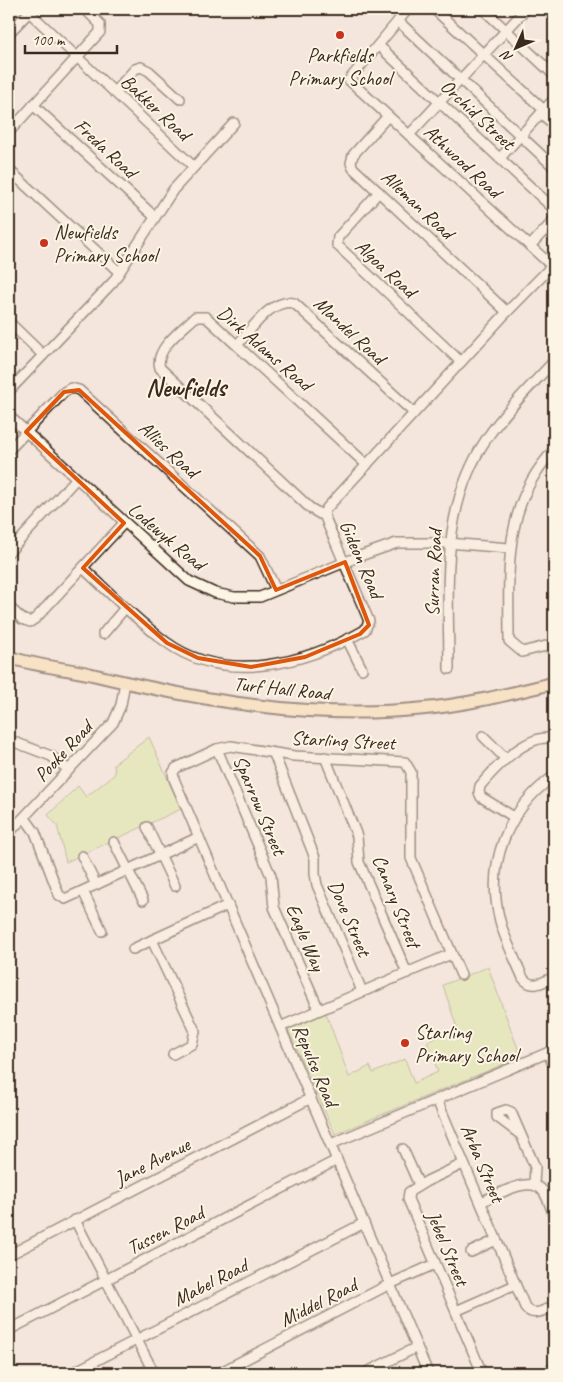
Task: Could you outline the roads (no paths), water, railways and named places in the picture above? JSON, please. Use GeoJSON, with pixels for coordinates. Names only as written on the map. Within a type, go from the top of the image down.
{"type":"FeatureCollection","features":[{"type":"Feature","properties":{"kind":"main road","name":"Turf Hall Road"},"geometry":{"type":"LineString","coordinates":[[9,657],[240,704],[302,710],[394,711],[447,706],[554,683]]}},
{"type":"Feature","properties":{"kind":"street"},"geometry":{"type":"LineString","coordinates":[[9,132],[98,36],[101,28],[97,20],[85,9]]}},
{"type":"Feature","properties":{"kind":"street"},"geometry":{"type":"LineString","coordinates":[[378,45],[408,9]]}},
{"type":"Feature","properties":{"kind":"street"},"geometry":{"type":"LineString","coordinates":[[434,9],[542,111],[554,125]]}},
{"type":"Feature","properties":{"kind":"street"},"geometry":{"type":"LineString","coordinates":[[485,9],[554,75]]}},
{"type":"Feature","properties":{"kind":"street"},"geometry":{"type":"LineString","coordinates":[[409,135],[526,9]]}},
{"type":"Feature","properties":{"kind":"street"},"geometry":{"type":"LineString","coordinates":[[546,9],[554,16]]}},
{"type":"Feature","properties":{"kind":"street"},"geometry":{"type":"LineString","coordinates":[[9,34],[30,10]]}},
{"type":"Feature","properties":{"kind":"street","name":"Bakker Road"},"geometry":{"type":"LineString","coordinates":[[30,10],[193,166]]}},
{"type":"Feature","properties":{"kind":"street"},"geometry":{"type":"LineString","coordinates":[[398,21],[554,167]]}},
{"type":"Feature","properties":{"kind":"street","name":"Athwood Road"},"geometry":{"type":"LineString","coordinates":[[378,45],[349,80],[553,267]]}},
{"type":"Feature","properties":{"kind":"street","name":"Orchid Street"},"geometry":{"type":"LineString","coordinates":[[378,45],[554,209]]}},
{"type":"Feature","properties":{"kind":"street"},"geometry":{"type":"LineString","coordinates":[[115,91],[135,69],[140,67],[149,71],[180,98]]}},
{"type":"Feature","properties":{"kind":"street"},"geometry":{"type":"LineString","coordinates":[[500,158],[554,99]]}},
{"type":"Feature","properties":{"kind":"street","name":"Freda Road"},"geometry":{"type":"LineString","coordinates":[[33,105],[155,217]]}},
{"type":"Feature","properties":{"kind":"street","name":"Alleman Road"},"geometry":{"type":"LineString","coordinates":[[388,116],[352,158],[354,168],[507,312]]}},
{"type":"Feature","properties":{"kind":"street"},"geometry":{"type":"LineString","coordinates":[[9,391],[119,272],[155,217],[193,166],[234,123]]}},
{"type":"Feature","properties":{"kind":"street"},"geometry":{"type":"LineString","coordinates":[[9,170],[119,272]]}},
{"type":"Feature","properties":{"kind":"street","name":"Algoa Road"},"geometry":{"type":"LineString","coordinates":[[379,192],[338,237],[337,245],[462,362]]}},
{"type":"Feature","properties":{"kind":"street"},"geometry":{"type":"LineString","coordinates":[[530,246],[554,220]]}},
{"type":"Feature","properties":{"kind":"street","name":"Gideon Road"},"geometry":{"type":"LineString","coordinates":[[83,568],[125,608],[167,643],[198,658],[227,665],[251,667],[282,663],[305,657],[365,630],[369,621],[346,562],[324,514],[329,504],[507,312],[553,267]]}},
{"type":"Feature","properties":{"kind":"street","name":"Mandel Road"},"geometry":{"type":"LineString","coordinates":[[238,344],[276,305],[285,302],[294,303],[414,413]]}},
{"type":"Feature","properties":{"kind":"street","name":"Dirk Adams Road"},"geometry":{"type":"LineString","coordinates":[[324,514],[315,512],[310,508],[160,368],[158,361],[161,352],[197,316],[210,319],[367,465]]}},
{"type":"Feature","properties":{"kind":"street"},"geometry":{"type":"LineString","coordinates":[[9,322],[43,355]]}},
{"type":"Feature","properties":{"kind":"street","name":"Surran Road"},"geometry":{"type":"LineString","coordinates":[[449,669],[448,543],[460,490],[472,464],[503,417],[554,361]]}},
{"type":"Feature","properties":{"kind":"street","name":"Allies Road"},"geometry":{"type":"LineString","coordinates":[[26,432],[64,392],[72,388],[79,390],[260,556],[276,590]]}},
{"type":"Feature","properties":{"kind":"street","name":"Lodewyk Road"},"geometry":{"type":"LineString","coordinates":[[9,416],[189,581],[215,594],[234,597],[260,596],[397,543],[448,543],[509,548]]}},
{"type":"Feature","properties":{"kind":"street"},"geometry":{"type":"LineString","coordinates":[[9,450],[26,432]]}},
{"type":"Feature","properties":{"kind":"street"},"geometry":{"type":"LineString","coordinates":[[554,450],[532,479],[518,508],[509,548],[509,641],[522,652],[554,644]]}},
{"type":"Feature","properties":{"kind":"street"},"geometry":{"type":"LineString","coordinates":[[9,552],[76,479]]}},
{"type":"Feature","properties":{"kind":"street"},"geometry":{"type":"LineString","coordinates":[[9,607],[22,619],[30,622],[124,523]]}},
{"type":"Feature","properties":{"kind":"street"},"geometry":{"type":"LineString","coordinates":[[103,634],[125,608]]}},
{"type":"Feature","properties":{"kind":"street"},"geometry":{"type":"LineString","coordinates":[[347,639],[362,669]]}},
{"type":"Feature","properties":{"kind":"street","name":"Pooke Road"},"geometry":{"type":"LineString","coordinates":[[9,833],[117,717],[125,682]]}},
{"type":"Feature","properties":{"kind":"street"},"geometry":{"type":"LineString","coordinates":[[483,736],[506,759]]}},
{"type":"Feature","properties":{"kind":"street"},"geometry":{"type":"LineString","coordinates":[[514,817],[486,801],[479,792],[483,783],[520,747],[545,738],[554,739]]}},
{"type":"Feature","properties":{"kind":"street"},"geometry":{"type":"LineString","coordinates":[[9,740],[51,756],[69,770]]}},
{"type":"Feature","properties":{"kind":"street","name":"Starling Street"},"geometry":{"type":"LineString","coordinates":[[174,771],[177,766],[217,749],[230,746],[274,754],[401,760],[410,767],[411,858],[461,975]]}},
{"type":"Feature","properties":{"kind":"street","name":"Sparrow Street"},"geometry":{"type":"LineString","coordinates":[[217,749],[271,876]]}},
{"type":"Feature","properties":{"kind":"street","name":"Dove Street"},"geometry":{"type":"LineString","coordinates":[[274,754],[315,858],[315,879],[317,885],[362,991]]}},
{"type":"Feature","properties":{"kind":"street","name":"Canary Street"},"geometry":{"type":"LineString","coordinates":[[325,757],[359,841],[360,862],[406,973]]}},
{"type":"Feature","properties":{"kind":"street","name":"Repulse Road"},"geometry":{"type":"LineString","coordinates":[[174,771],[174,779],[428,1373]]}},
{"type":"Feature","properties":{"kind":"street"},"geometry":{"type":"LineString","coordinates":[[554,776],[528,800],[514,817],[498,859],[495,895],[500,923],[526,983],[538,984],[554,977]]}},
{"type":"Feature","properties":{"kind":"street"},"geometry":{"type":"LineString","coordinates":[[25,818],[35,832],[60,897],[68,899],[199,837]]}},
{"type":"Feature","properties":{"kind":"street"},"geometry":{"type":"LineString","coordinates":[[147,827],[175,886]]}},
{"type":"Feature","properties":{"kind":"street"},"geometry":{"type":"LineString","coordinates":[[114,842],[143,900]]}},
{"type":"Feature","properties":{"kind":"street"},"geometry":{"type":"LineString","coordinates":[[82,856],[96,885]]}},
{"type":"Feature","properties":{"kind":"street","name":"Eagle Way"},"geometry":{"type":"LineString","coordinates":[[271,876],[274,906],[318,1010]]}},
{"type":"Feature","properties":{"kind":"street"},"geometry":{"type":"LineString","coordinates":[[83,891],[102,931]]}},
{"type":"Feature","properties":{"kind":"street"},"geometry":{"type":"LineString","coordinates":[[133,949],[228,905]]}},
{"type":"Feature","properties":{"kind":"street"},"geometry":{"type":"LineString","coordinates":[[152,940],[194,1031],[192,1044],[173,1054]]}},
{"type":"Feature","properties":{"kind":"street"},"geometry":{"type":"LineString","coordinates":[[280,1027],[451,954]]}},
{"type":"Feature","properties":{"kind":"street"},"geometry":{"type":"LineString","coordinates":[[331,1144],[551,1052],[554,1067]]}},
{"type":"Feature","properties":{"kind":"street","name":"Jane Avenue"},"geometry":{"type":"LineString","coordinates":[[9,1255],[311,1098]]}},
{"type":"Feature","properties":{"kind":"street","name":"Arba Street"},"geometry":{"type":"LineString","coordinates":[[437,1100],[525,1306],[531,1313],[538,1313],[554,1306]]}},
{"type":"Feature","properties":{"kind":"street"},"geometry":{"type":"LineString","coordinates":[[521,1135],[535,1167],[534,1184]]}},
{"type":"Feature","properties":{"kind":"street"},"geometry":{"type":"LineString","coordinates":[[403,1149],[419,1185]]}},
{"type":"Feature","properties":{"kind":"street","name":"Tussen Road"},"geometry":{"type":"LineString","coordinates":[[9,1330],[337,1160]]}},
{"type":"Feature","properties":{"kind":"street","name":"Jebel Street"},"geometry":{"type":"LineString","coordinates":[[464,1164],[419,1185],[409,1192],[408,1199],[482,1373]]}},
{"type":"Feature","properties":{"kind":"street"},"geometry":{"type":"LineString","coordinates":[[481,1202],[521,1185],[534,1184],[543,1191],[554,1216]]}},
{"type":"Feature","properties":{"kind":"street"},"geometry":{"type":"LineString","coordinates":[[75,1220],[154,1373]]}},
{"type":"Feature","properties":{"kind":"street","name":"Mabel Road"},"geometry":{"type":"LineString","coordinates":[[72,1373],[364,1222]]}},
{"type":"Feature","properties":{"kind":"street"},"geometry":{"type":"LineString","coordinates":[[471,1252],[496,1240]]}},
{"type":"Feature","properties":{"kind":"street","name":"Middel Road"},"geometry":{"type":"LineString","coordinates":[[219,1373],[390,1284],[435,1264]]}},
{"type":"Feature","properties":{"kind":"street"},"geometry":{"type":"LineString","coordinates":[[456,1311],[515,1285]]}},
{"type":"Feature","properties":{"kind":"street"},"geometry":{"type":"LineString","coordinates":[[365,1373],[417,1347]]}},
{"type":"Feature","properties":{"kind":"street"},"geometry":{"type":"LineString","coordinates":[[542,1373],[554,1368]]}},
{"type":"Feature","properties":{"kind":"place","name":"Parkfields Primary School"},"geometry":{"type":"Point","coordinates":[340,35]}},
{"type":"Feature","properties":{"kind":"place","name":"Newfields Primary School"},"geometry":{"type":"Point","coordinates":[44,243]}},
{"type":"Feature","properties":{"kind":"place","name":"Starling Primary School"},"geometry":{"type":"Point","coordinates":[405,1043]}},
{"type":"Feature","properties":{"kind":"district","name":"Newfields"},"geometry":{"type":"Point","coordinates":[186,387]}}]}
